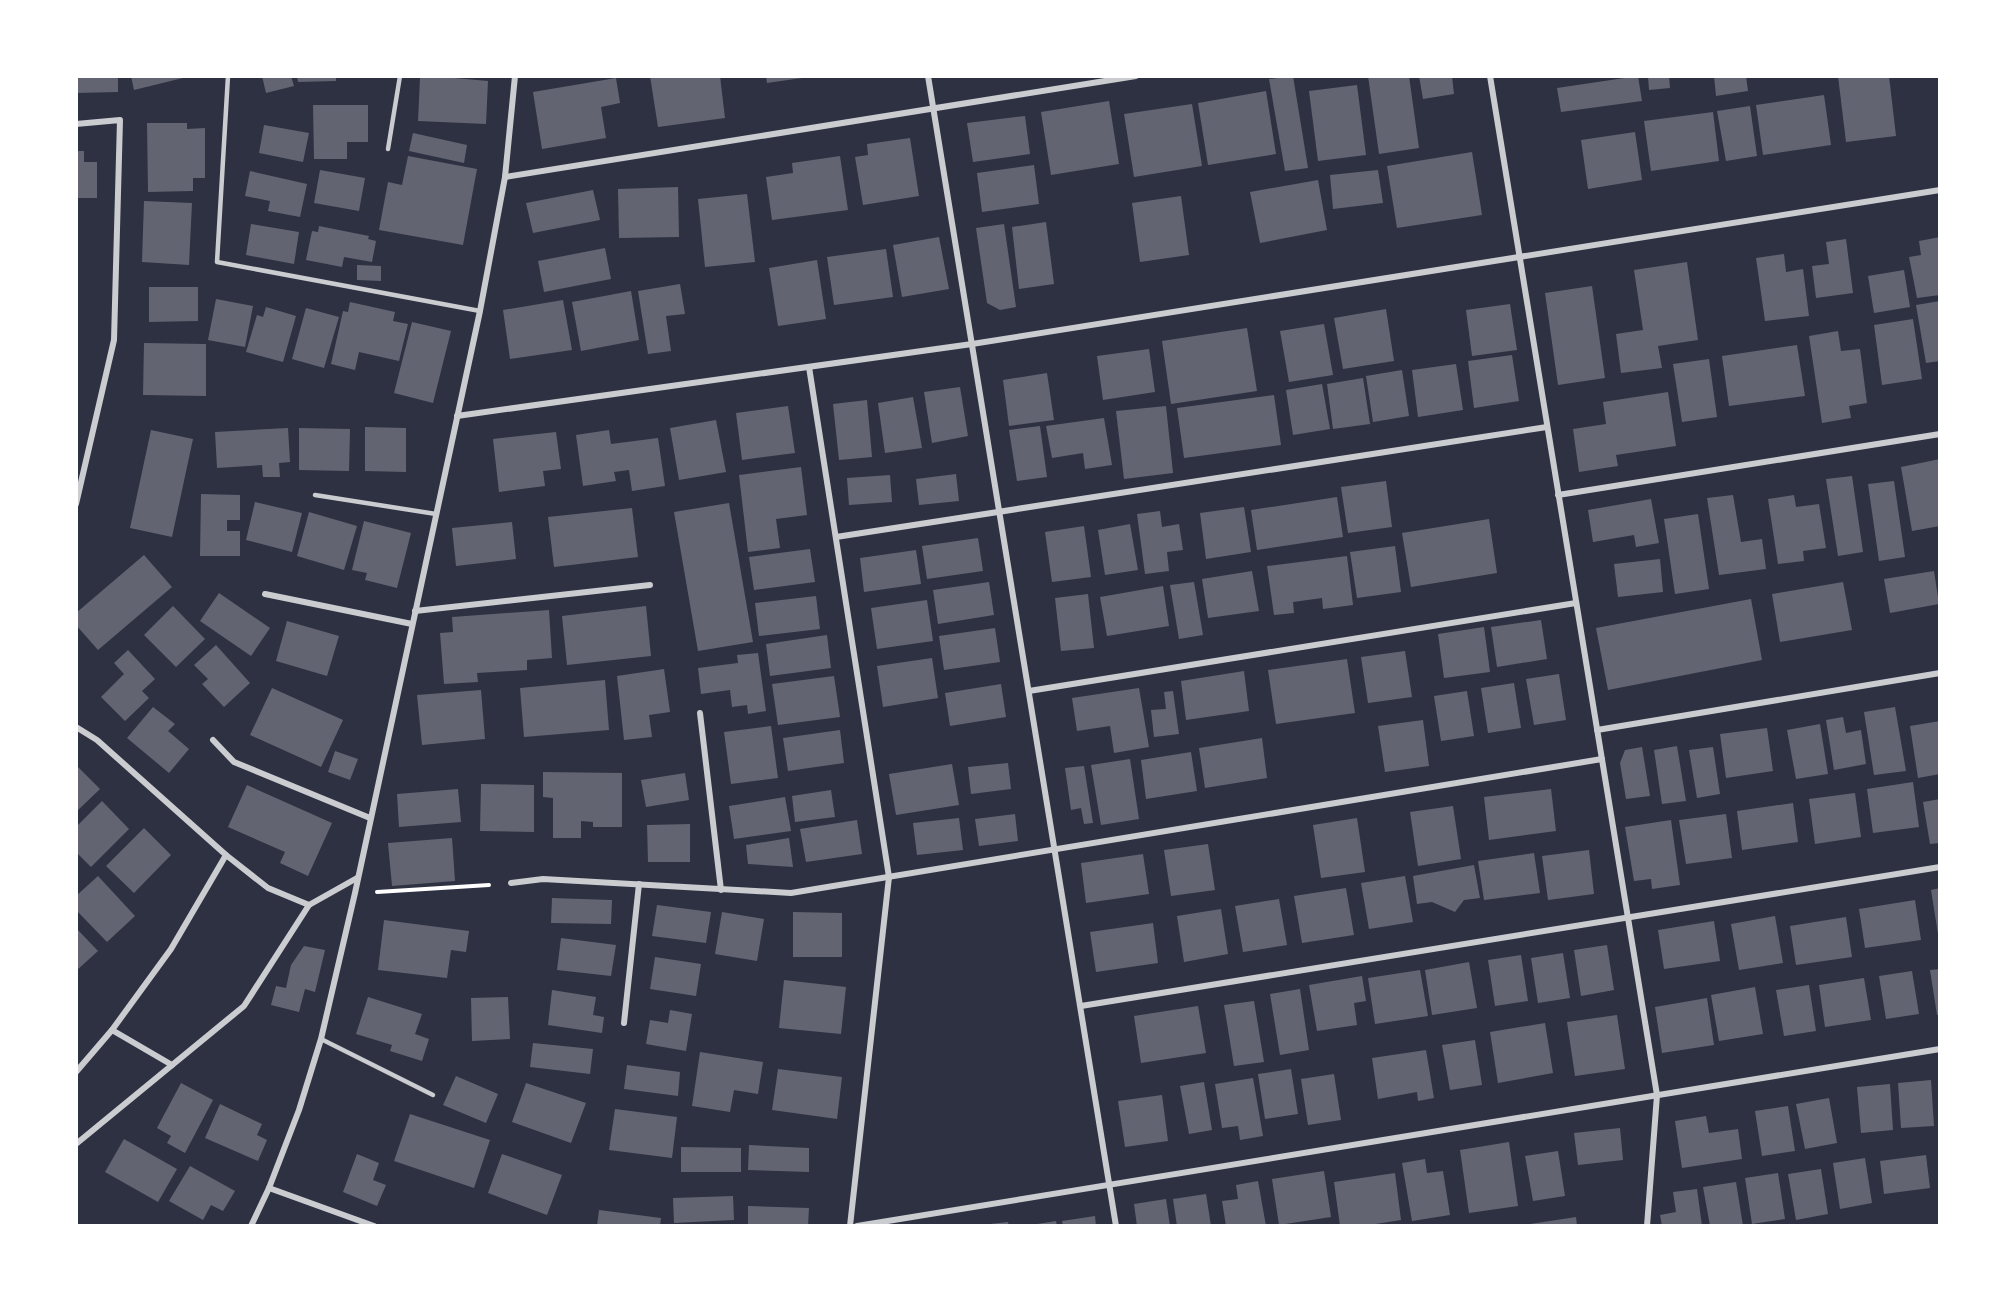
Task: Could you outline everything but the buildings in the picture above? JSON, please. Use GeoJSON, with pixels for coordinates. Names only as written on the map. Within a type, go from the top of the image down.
{"type":"FeatureCollection","features":[{"type":"Feature","properties":{"kind":"street"},"geometry":{"type":"LineString","coordinates":[[251,1226],[269,1188],[321,1039],[355,893],[480,310],[505,177],[515,76]]}},
{"type":"Feature","properties":{"kind":"street"},"geometry":{"type":"LineString","coordinates":[[928,76],[1116,1226]]}},
{"type":"Feature","properties":{"kind":"street"},"geometry":{"type":"LineString","coordinates":[[505,177],[1136,76]]}},
{"type":"Feature","properties":{"kind":"street"},"geometry":{"type":"LineString","coordinates":[[1490,76],[1657,1095],[1647,1226]]}},
{"type":"Feature","properties":{"kind":"street"},"geometry":{"type":"LineString","coordinates":[[76,124],[120,120],[114,340],[76,504]]}},
{"type":"Feature","properties":{"kind":"street"},"geometry":{"type":"LineString","coordinates":[[457,416],[972,344],[1940,190]]}},
{"type":"Feature","properties":{"kind":"street"},"geometry":{"type":"LineString","coordinates":[[809,367],[889,877],[850,1226]]}},
{"type":"Feature","properties":{"kind":"street"},"geometry":{"type":"LineString","coordinates":[[836,537],[1547,427]]}},
{"type":"Feature","properties":{"kind":"street"},"geometry":{"type":"LineString","coordinates":[[1558,495],[1940,434]]}},
{"type":"Feature","properties":{"kind":"street"},"geometry":{"type":"LineString","coordinates":[[415,611],[650,585]]}},
{"type":"Feature","properties":{"kind":"street"},"geometry":{"type":"LineString","coordinates":[[265,594],[412,624]]}},
{"type":"Feature","properties":{"kind":"street"},"geometry":{"type":"LineString","coordinates":[[1029,692],[1576,603]]}},
{"type":"Feature","properties":{"kind":"street"},"geometry":{"type":"LineString","coordinates":[[1597,730],[1940,673]]}},
{"type":"Feature","properties":{"kind":"street"},"geometry":{"type":"LineString","coordinates":[[700,713],[722,890]]}},
{"type":"Feature","properties":{"kind":"street"},"geometry":{"type":"LineString","coordinates":[[76,727],[97,740],[226,855],[268,888],[309,905]]}},
{"type":"Feature","properties":{"kind":"street"},"geometry":{"type":"LineString","coordinates":[[213,740],[234,762],[370,818]]}},
{"type":"Feature","properties":{"kind":"street"},"geometry":{"type":"LineString","coordinates":[[511,883],[543,879],[791,893],[1602,759]]}},
{"type":"Feature","properties":{"kind":"street"},"geometry":{"type":"LineString","coordinates":[[76,1072],[112,1030],[171,949],[226,855]]}},
{"type":"Feature","properties":{"kind":"street"},"geometry":{"type":"LineString","coordinates":[[1081,1006],[1940,867]]}},
{"type":"Feature","properties":{"kind":"street"},"geometry":{"type":"LineString","coordinates":[[76,1144],[244,1006],[309,905],[357,878]]}},
{"type":"Feature","properties":{"kind":"street"},"geometry":{"type":"LineString","coordinates":[[624,1023],[639,884]]}},
{"type":"Feature","properties":{"kind":"street"},"geometry":{"type":"LineString","coordinates":[[112,1030],[172,1065]]}},
{"type":"Feature","properties":{"kind":"street"},"geometry":{"type":"LineString","coordinates":[[857,1226],[1940,1049]]}},
{"type":"Feature","properties":{"kind":"street"},"geometry":{"type":"LineString","coordinates":[[269,1188],[374,1226]]}},
{"type":"Feature","properties":{"kind":"lane"},"geometry":{"type":"LineString","coordinates":[[228,76],[217,262],[480,310]]}},
{"type":"Feature","properties":{"kind":"lane"},"geometry":{"type":"LineString","coordinates":[[388,149],[400,76]]}},
{"type":"Feature","properties":{"kind":"lane"},"geometry":{"type":"LineString","coordinates":[[315,495],[436,514]]}},
{"type":"Feature","properties":{"kind":"lane"},"geometry":{"type":"LineString","coordinates":[[321,1039],[433,1095]]}},
{"type":"Feature","properties":{"kind":"path"},"geometry":{"type":"LineString","coordinates":[[355,893],[511,883]]}}]}
